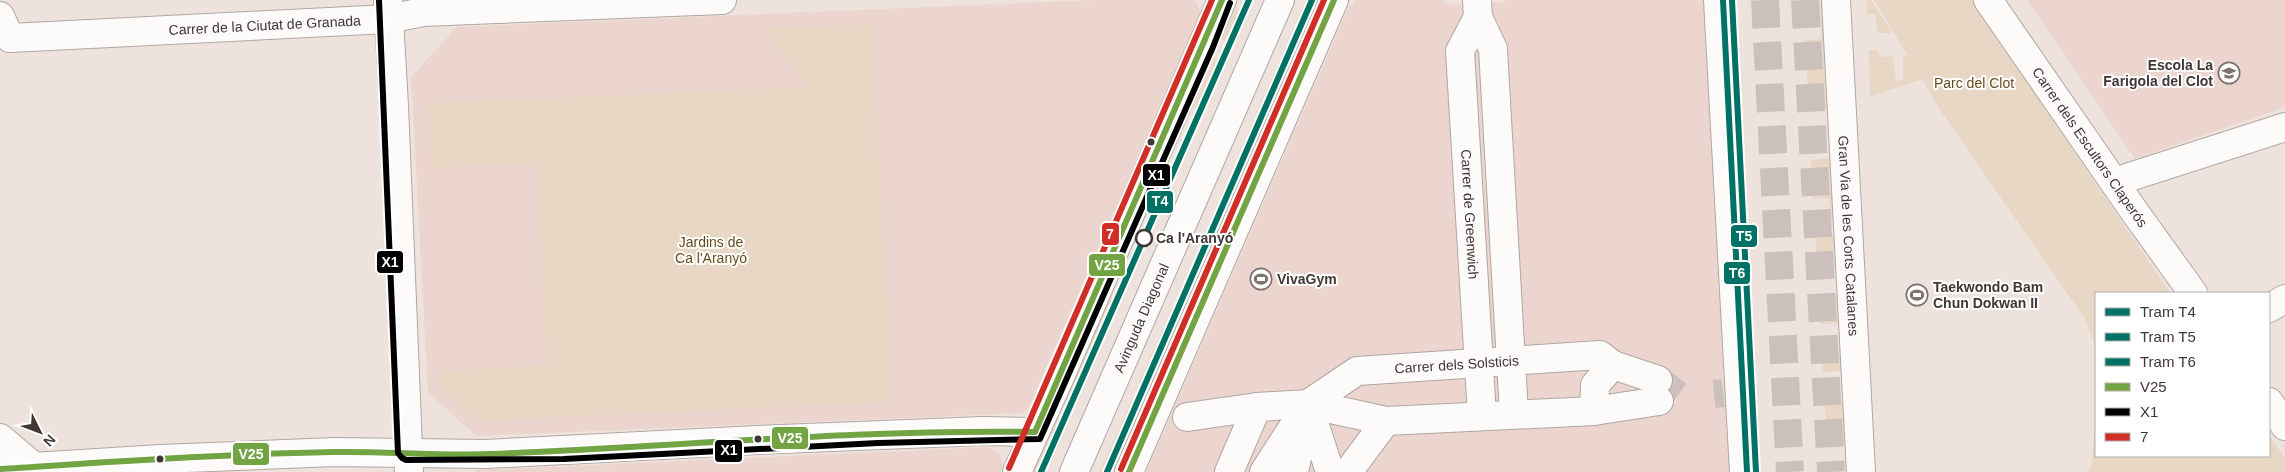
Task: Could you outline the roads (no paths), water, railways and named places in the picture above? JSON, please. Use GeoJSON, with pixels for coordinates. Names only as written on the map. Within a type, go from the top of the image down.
{"type":"FeatureCollection","features":[{"type":"Feature","properties":{"kind":"street","name":"Carrer de la Ciutat de Granada"},"geometry":{"type":"LineString","coordinates":[[3,35],[388,10],[423,12],[722,0]]}},
{"type":"Feature","properties":{"kind":"street"},"geometry":{"type":"LineString","coordinates":[[1017,472],[1205,43],[1222,0]]}},
{"type":"Feature","properties":{"kind":"street","name":"Avinguda Diagonal"},"geometry":{"type":"LineString","coordinates":[[1074,472],[1280,0]]}},
{"type":"Feature","properties":{"kind":"street"},"geometry":{"type":"LineString","coordinates":[[1129,472],[1334,0]]}},
{"type":"Feature","properties":{"kind":"street"},"geometry":{"type":"LineString","coordinates":[[1718,0],[1744,472]]}},
{"type":"Feature","properties":{"kind":"street","name":"Gran Via de les Corts Catalanes"},"geometry":{"type":"LineString","coordinates":[[1836,0],[1861,472]]}},
{"type":"Feature","properties":{"kind":"street","name":"Carrer dels Escultors Claperós"},"geometry":{"type":"LineString","coordinates":[[1988,0],[2192,292]]}},
{"type":"Feature","properties":{"kind":"street","name":"Carrer de Greenwich"},"geometry":{"type":"LineString","coordinates":[[1478,7],[1493,49],[1514,414]]}},
{"type":"Feature","properties":{"kind":"street","name":"Carrer de Greenwich"},"geometry":{"type":"LineString","coordinates":[[1478,7],[1460,51],[1482,416]]}},
{"type":"Feature","properties":{"kind":"street"},"geometry":{"type":"LineString","coordinates":[[388,10],[394,106],[408,462]]}},
{"type":"Feature","properties":{"kind":"street"},"geometry":{"type":"LineString","coordinates":[[2114,182],[2285,127]]}},
{"type":"Feature","properties":{"kind":"street"},"geometry":{"type":"LineString","coordinates":[[2270,307],[2285,299]]}},
{"type":"Feature","properties":{"kind":"street","name":"Carrer dels Solsticis"},"geometry":{"type":"LineString","coordinates":[[1187,417],[1257,407],[1308,404],[1386,421],[1594,411],[1659,391],[1600,356],[1357,371],[1308,404]]}},
{"type":"Feature","properties":{"kind":"street"},"geometry":{"type":"LineString","coordinates":[[1594,411],[1595,385],[1613,365]]}},
{"type":"Feature","properties":{"kind":"street"},"geometry":{"type":"LineString","coordinates":[[1264,472],[1308,404]]}},
{"type":"Feature","properties":{"kind":"street"},"geometry":{"type":"LineString","coordinates":[[1294,472],[1308,404]]}},
{"type":"Feature","properties":{"kind":"street"},"geometry":{"type":"LineString","coordinates":[[1308,404],[1330,472]]}},
{"type":"Feature","properties":{"kind":"street"},"geometry":{"type":"LineString","coordinates":[[2270,404],[2285,426]]}},
{"type":"Feature","properties":{"kind":"street"},"geometry":{"type":"LineString","coordinates":[[1240,468],[1257,407]]}},
{"type":"Feature","properties":{"kind":"street"},"geometry":{"type":"LineString","coordinates":[[1348,472],[1386,421]]}},
{"type":"Feature","properties":{"kind":"street"},"geometry":{"type":"LineString","coordinates":[[0,469],[32,469],[161,459],[408,462],[486,454],[757,440],[983,431],[1035,432]]}},
{"type":"Feature","properties":{"kind":"street"},"geometry":{"type":"LineString","coordinates":[[0,438],[32,469]]}},
{"type":"Feature","properties":{"kind":"tunnel"},"geometry":{"type":"LineString","coordinates":[[1765,0],[1790,472]]}},
{"type":"Feature","properties":{"kind":"tunnel"},"geometry":{"type":"LineString","coordinates":[[1805,0],[1831,472]]}},
{"type":"Feature","properties":{"kind":"tunnel"},"geometry":{"type":"LineString","coordinates":[[1658,380],[1678,395]]}},
{"type":"Feature","properties":{"kind":"tunnel"},"geometry":{"type":"LineString","coordinates":[[1714,394],[1723,393]]}},
{"type":"Feature","properties":{"kind":"tram line","name":"T4"},"geometry":{"type":"LineString","coordinates":[[1041,472],[1249,0]]}},
{"type":"Feature","properties":{"kind":"tram line","name":"T4"},"geometry":{"type":"LineString","coordinates":[[1107,472],[1312,0]]}},
{"type":"Feature","properties":{"kind":"tram line","name":"T6"},"geometry":{"type":"LineString","coordinates":[[1723,0],[1747,472]]}},
{"type":"Feature","properties":{"kind":"tram line","name":"T5"},"geometry":{"type":"LineString","coordinates":[[1732,0],[1756,472]]}},
{"type":"Feature","properties":{"kind":"place","name":"Escola La Farigola del Clot"},"geometry":{"type":"Point","coordinates":[2229,73]}},
{"type":"Feature","properties":{"kind":"place","name":"Ca l'Aranyó"},"geometry":{"type":"Point","coordinates":[1144,238]}},
{"type":"Feature","properties":{"kind":"place","name":"VivaGym"},"geometry":{"type":"Point","coordinates":[1261,279]}},
{"type":"Feature","properties":{"kind":"place","name":"Taekwondo Bam Chun Dokwan II"},"geometry":{"type":"Point","coordinates":[1917,295]}},
{"type":"Feature","properties":{"kind":"park label","name":"Parc del Clot"},"geometry":{"type":"Point","coordinates":[1974,83]}},
{"type":"Feature","properties":{"kind":"park label","name":"Jardins de Ca l'Aranyó"},"geometry":{"type":"Point","coordinates":[711,250]}}]}
